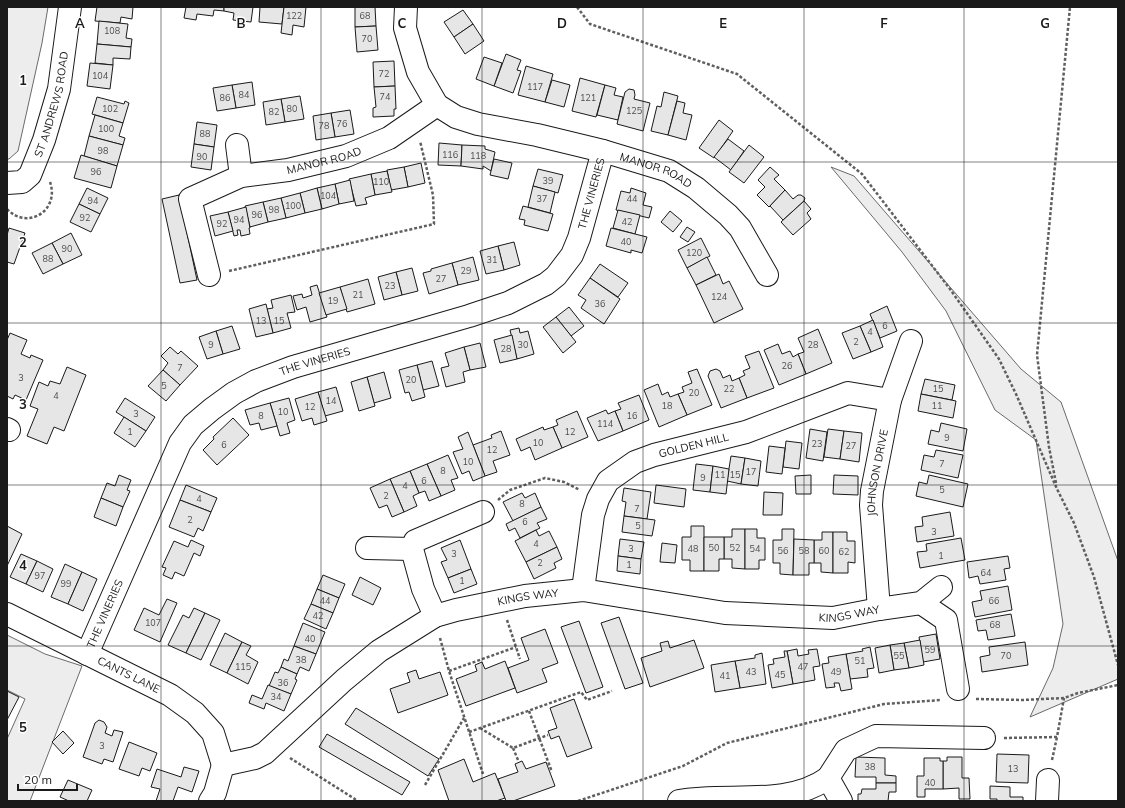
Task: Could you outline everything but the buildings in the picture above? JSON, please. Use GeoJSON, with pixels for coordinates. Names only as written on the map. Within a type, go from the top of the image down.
{"type":"FeatureCollection","features":[{"type":"Feature","properties":{"kind":"street","name":"ST ANDREWS ROAD"},"geometry":{"type":"LineString","coordinates":[[7,183],[22,182],[30,175],[44,140],[59,90],[70,7]]}},
{"type":"Feature","properties":{"kind":"street","name":"MANOR ROAD"},"geometry":{"type":"LineString","coordinates":[[406,7],[405,28],[418,72],[437,105],[456,118],[603,151],[669,171],[696,188],[728,215],[740,228],[767,275]]}},
{"type":"Feature","properties":{"kind":"street","name":"MANOR ROAD"},"geometry":{"type":"LineString","coordinates":[[209,275],[190,198],[241,176],[288,170],[346,156],[389,138],[437,105]]}},
{"type":"Feature","properties":{"kind":"street"},"geometry":{"type":"LineString","coordinates":[[237,146],[241,176]]}},
{"type":"Feature","properties":{"kind":"street","name":"THE VINERIES"},"geometry":{"type":"LineString","coordinates":[[87,654],[180,443],[194,425],[234,393],[256,381],[293,366],[469,316],[508,303],[546,284],[561,271],[572,255],[579,238],[603,151]]}},
{"type":"Feature","properties":{"kind":"street","name":"JOHNSON DRIVE"},"geometry":{"type":"LineString","coordinates":[[879,609],[871,505],[872,491],[890,400],[911,341]]}},
{"type":"Feature","properties":{"kind":"street","name":"GOLDEN HILL"},"geometry":{"type":"LineString","coordinates":[[583,590],[593,515],[598,499],[608,481],[635,462],[654,455],[746,432],[848,393],[890,400]]}},
{"type":"Feature","properties":{"kind":"street"},"geometry":{"type":"LineString","coordinates":[[435,616],[423,589],[412,549],[415,541],[483,512]]}},
{"type":"Feature","properties":{"kind":"street"},"geometry":{"type":"LineString","coordinates":[[367,548],[412,549]]}},
{"type":"Feature","properties":{"kind":"street"},"geometry":{"type":"LineString","coordinates":[[941,587],[921,603],[946,620],[958,690]]}},
{"type":"Feature","properties":{"kind":"street","name":"KINGS WAY"},"geometry":{"type":"LineString","coordinates":[[223,765],[255,758],[265,753],[344,680],[379,651],[435,616],[525,596],[583,590],[725,613],[833,618],[921,603]]}},
{"type":"Feature","properties":{"kind":"street","name":"CANTS LANE"},"geometry":{"type":"LineString","coordinates":[[7,614],[170,695],[195,713],[213,733],[223,765]]}},
{"type":"Feature","properties":{"kind":"street"},"geometry":{"type":"LineString","coordinates":[[679,801],[696,798],[758,798],[787,796],[818,786],[828,778],[846,750],[876,736],[984,738]]}},
{"type":"Feature","properties":{"kind":"street"},"geometry":{"type":"LineString","coordinates":[[210,801],[216,793],[223,765]]}},
{"type":"Feature","properties":{"kind":"street"},"geometry":{"type":"LineString","coordinates":[[828,778],[841,801]]}},
{"type":"Feature","properties":{"kind":"path"},"geometry":{"type":"LineString","coordinates":[[577,7],[590,24],[737,74],[862,174],[950,289],[999,359],[1016,394],[1057,489],[1074,523],[1094,577],[1118,665]]}},
{"type":"Feature","properties":{"kind":"path"},"geometry":{"type":"LineString","coordinates":[[1057,489],[1049,447],[1037,355],[1070,7]]}},
{"type":"Feature","properties":{"kind":"path"},"geometry":{"type":"LineString","coordinates":[[209,275],[434,224],[433,195],[415,121]]}},
{"type":"Feature","properties":{"kind":"path"},"geometry":{"type":"LineString","coordinates":[[7,210],[12,214],[23,218],[34,217],[45,211],[51,200],[52,188],[48,178],[40,172],[32,169]]}},
{"type":"Feature","properties":{"kind":"path"},"geometry":{"type":"LineString","coordinates":[[483,512],[510,490],[545,478],[564,482],[598,499]]}},
{"type":"Feature","properties":{"kind":"path"},"geometry":{"type":"LineString","coordinates":[[501,601],[520,659]]}},
{"type":"Feature","properties":{"kind":"path"},"geometry":{"type":"LineString","coordinates":[[435,616],[449,671],[483,774]]}},
{"type":"Feature","properties":{"kind":"path"},"geometry":{"type":"LineString","coordinates":[[449,671],[516,648]]}},
{"type":"Feature","properties":{"kind":"path"},"geometry":{"type":"LineString","coordinates":[[469,732],[581,692],[587,700],[612,691]]}},
{"type":"Feature","properties":{"kind":"path"},"geometry":{"type":"LineString","coordinates":[[984,738],[1057,737],[1064,698]]}},
{"type":"Feature","properties":{"kind":"path"},"geometry":{"type":"LineString","coordinates":[[529,711],[552,772]]}},
{"type":"Feature","properties":{"kind":"path"},"geometry":{"type":"LineString","coordinates":[[425,786],[464,718]]}},
{"type":"Feature","properties":{"kind":"path"},"geometry":{"type":"LineString","coordinates":[[480,728],[513,748],[518,760]]}},
{"type":"Feature","properties":{"kind":"path"},"geometry":{"type":"LineString","coordinates":[[513,748],[548,735]]}},
{"type":"Feature","properties":{"kind":"path"},"geometry":{"type":"LineString","coordinates":[[272,747],[358,801]]}},
{"type":"Feature","properties":{"kind":"shaded area"},"geometry":{"type":"Polygon","coordinates":[[[7,7],[48,7],[42,43],[18,151],[9,159],[7,159],[7,7]]]}},
{"type":"Feature","properties":{"kind":"shaded area"},"geometry":{"type":"Polygon","coordinates":[[[831,167],[854,176],[1021,369],[1061,402],[1118,561],[1118,679],[1030,717],[1053,668],[1063,624],[1036,440],[995,410],[946,311],[902,252],[831,167]]]}},
{"type":"Feature","properties":{"kind":"shaded area"},"geometry":{"type":"Polygon","coordinates":[[[7,635],[45,654],[82,666],[30,801],[7,801],[7,739],[25,699],[7,690],[7,635]]]}}]}
